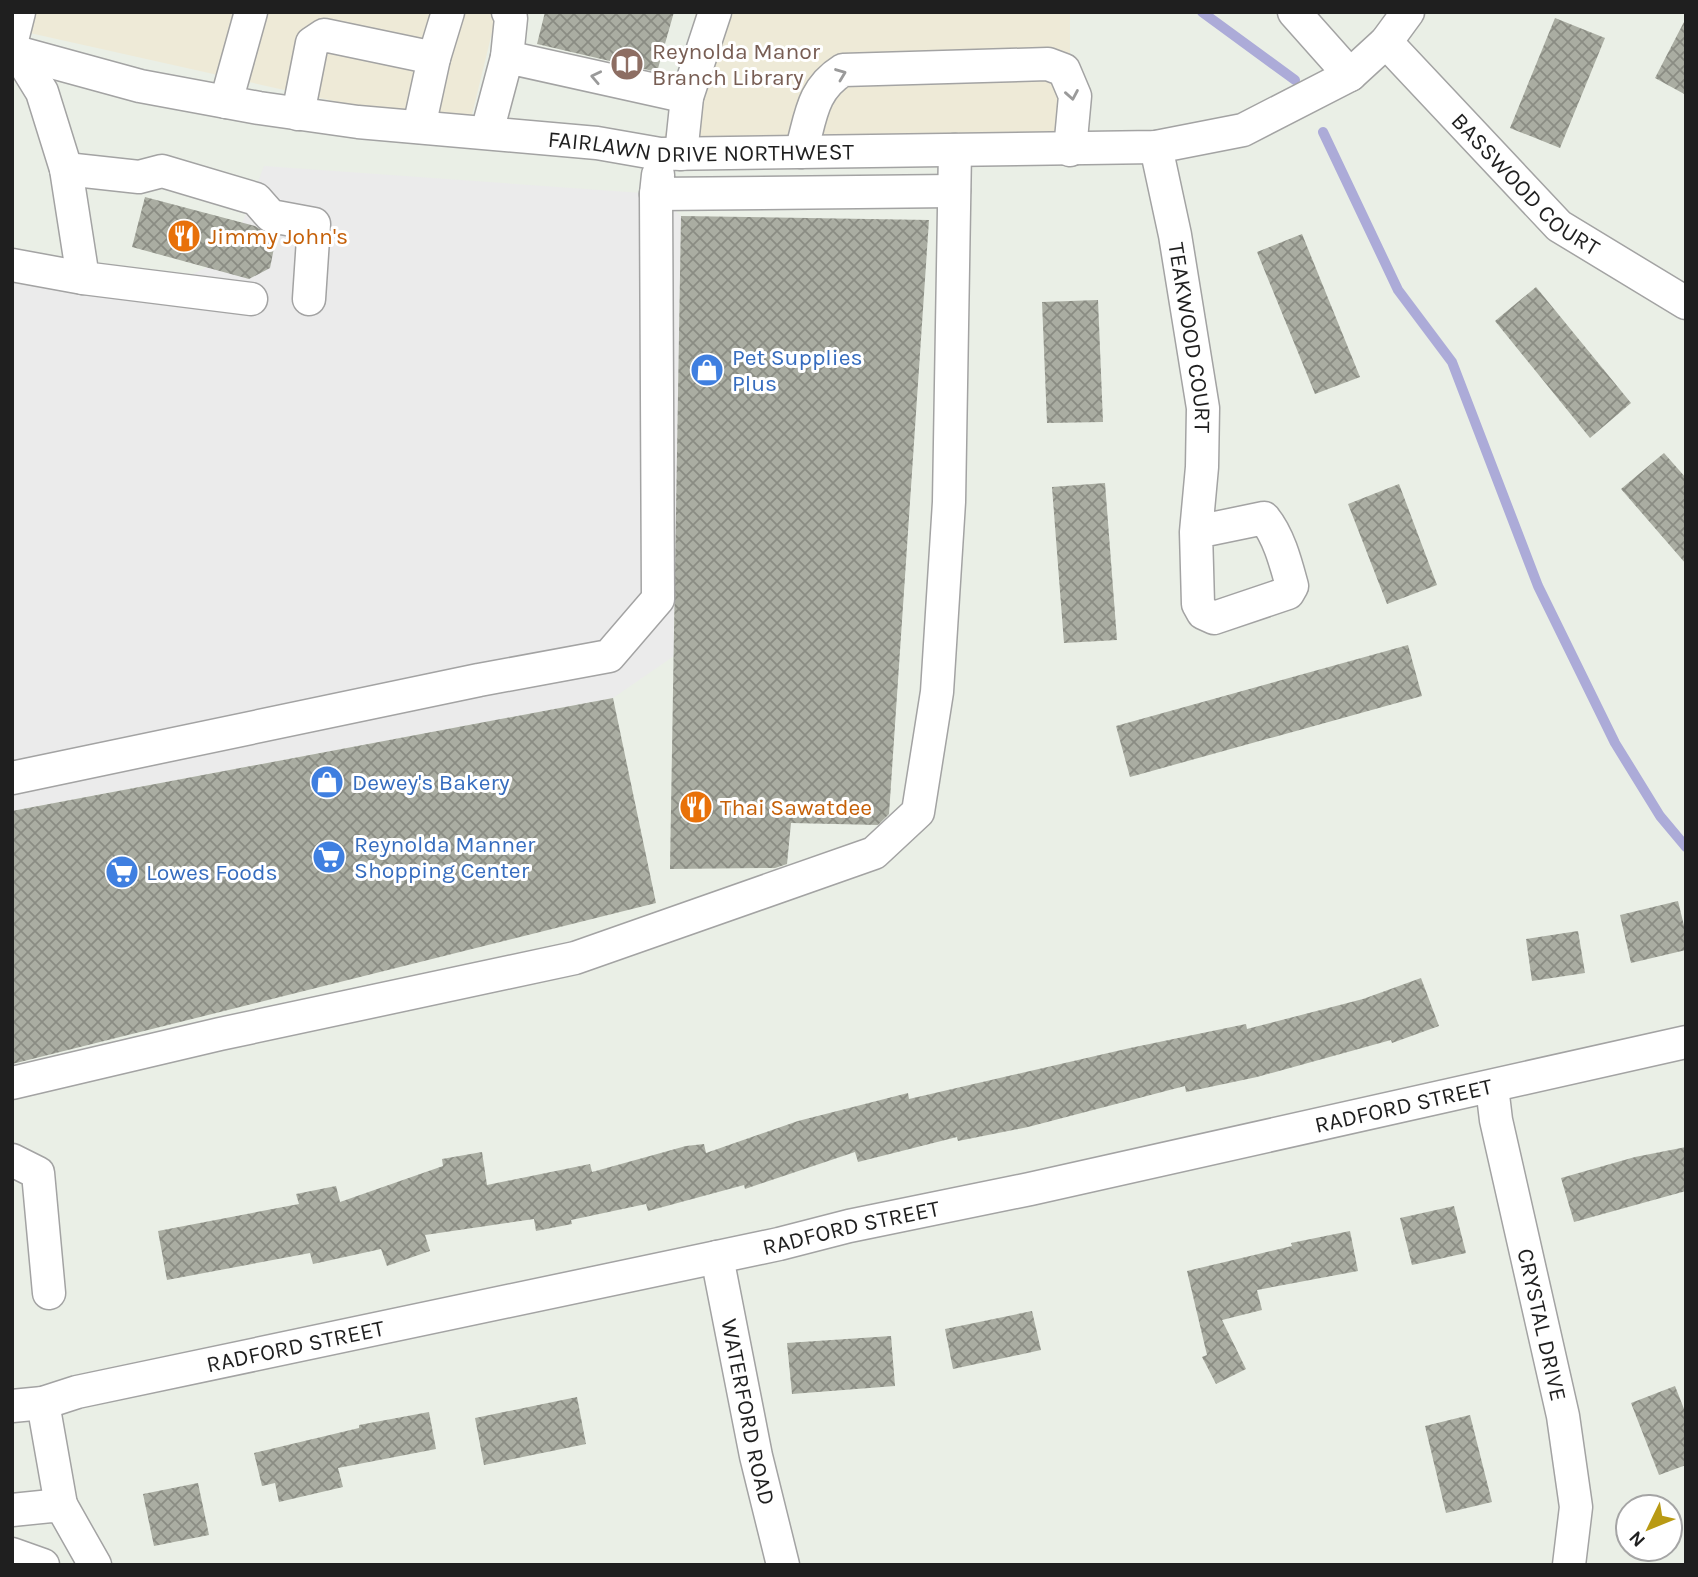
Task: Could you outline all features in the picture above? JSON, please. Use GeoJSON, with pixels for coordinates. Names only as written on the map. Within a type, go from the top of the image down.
{"type":"FeatureCollection","features":[{"type":"Feature","properties":{"kind":"street"},"geometry":{"type":"LineString","coordinates":[[19,12],[14,48],[43,92],[66,169],[83,278]]}},
{"type":"Feature","properties":{"kind":"street"},"geometry":{"type":"LineString","coordinates":[[226,102],[251,12]]}},
{"type":"Feature","properties":{"kind":"street"},"geometry":{"type":"LineString","coordinates":[[419,127],[434,58],[448,12]]}},
{"type":"Feature","properties":{"kind":"street"},"geometry":{"type":"LineString","coordinates":[[487,132],[506,57],[511,18],[508,12]]}},
{"type":"Feature","properties":{"kind":"street"},"geometry":{"type":"LineString","coordinates":[[12,778],[479,680],[609,656],[658,599],[656,194],[715,12]]}},
{"type":"Feature","properties":{"kind":"street"},"geometry":{"type":"LineString","coordinates":[[1294,12],[1350,75]]}},
{"type":"Feature","properties":{"kind":"street","name":"FAIRLAWN DRIVE NORTHWEST"},"geometry":{"type":"LineString","coordinates":[[14,48],[140,86],[298,114],[597,143],[671,154],[1070,150],[1156,147],[1243,130],[1350,75],[1381,46],[1408,12]]}},
{"type":"Feature","properties":{"kind":"street"},"geometry":{"type":"LineString","coordinates":[[298,114],[312,43],[324,35],[434,58]]}},
{"type":"Feature","properties":{"kind":"street","name":"BASSWOOD COURT"},"geometry":{"type":"LineString","coordinates":[[1381,46],[1559,226],[1686,303]]}},
{"type":"Feature","properties":{"kind":"street"},"geometry":{"type":"LineString","coordinates":[[506,57],[687,96]]}},
{"type":"Feature","properties":{"kind":"street"},"geometry":{"type":"LineString","coordinates":[[801,152],[816,100],[825,81],[843,70],[1048,64],[1064,70],[1074,96],[1070,150]]}},
{"type":"Feature","properties":{"kind":"street","name":"TEAKWOOD COURT"},"geometry":{"type":"LineString","coordinates":[[1156,147],[1175,235],[1203,408],[1202,467],[1196,532]]}},
{"type":"Feature","properties":{"kind":"street"},"geometry":{"type":"LineString","coordinates":[[12,1083],[219,1034],[575,958],[874,853],[918,812],[937,692],[948,502],[955,150]]}},
{"type":"Feature","properties":{"kind":"street"},"geometry":{"type":"LineString","coordinates":[[66,169],[139,177],[162,171],[256,199],[271,216],[314,223],[309,299]]}},
{"type":"Feature","properties":{"kind":"street"},"geometry":{"type":"LineString","coordinates":[[656,194],[954,191]]}},
{"type":"Feature","properties":{"kind":"street"},"geometry":{"type":"LineString","coordinates":[[12,265],[83,278],[251,299]]}},
{"type":"Feature","properties":{"kind":"street","name":"RADFORD STREET"},"geometry":{"type":"LineString","coordinates":[[27,1404],[718,1257],[1686,1042]]}},
{"type":"Feature","properties":{"kind":"street","name":"CRYSTAL DRIVE"},"geometry":{"type":"LineString","coordinates":[[1492,1087],[1496,1120],[1563,1416],[1576,1507],[1569,1565]]}},
{"type":"Feature","properties":{"kind":"street"},"geometry":{"type":"LineString","coordinates":[[12,1160],[38,1173],[49,1293]]}},
{"type":"Feature","properties":{"kind":"street","name":"WATERFORD ROAD"},"geometry":{"type":"LineString","coordinates":[[718,1257],[756,1456],[783,1565]]}},
{"type":"Feature","properties":{"kind":"street"},"geometry":{"type":"LineString","coordinates":[[27,1404],[61,1505],[95,1565]]}},
{"type":"Feature","properties":{"kind":"street"},"geometry":{"type":"LineString","coordinates":[[12,1510],[61,1505]]}},
{"type":"Feature","properties":{"kind":"street"},"geometry":{"type":"LineString","coordinates":[[12,1554],[43,1565]]}},
{"type":"Feature","properties":{"kind":"shaded area"},"geometry":{"type":"Polygon","coordinates":[[[12,12],[497,12],[468,131],[12,29],[12,12]]]}},
{"type":"Feature","properties":{"kind":"shaded area"},"geometry":{"type":"Polygon","coordinates":[[[696,12],[1070,12],[1070,150],[660,154],[696,12]]]}},
{"type":"Feature","properties":{"kind":"shaded area"},"geometry":{"type":"Polygon","coordinates":[[[264,166],[656,194],[681,216],[674,656],[613,698],[12,811],[12,273],[176,282],[224,259],[243,221],[264,166]]]}},
{"type":"Feature","properties":{"kind":"building","name":"Reynolda Manor Branch Library"},"geometry":{"type":"Polygon","coordinates":[[[545,12],[674,12],[657,72],[537,44],[545,12]]]}},
{"type":"Feature","properties":{"kind":"building"},"geometry":{"type":"Polygon","coordinates":[[[1555,18],[1605,38],[1560,148],[1510,128],[1555,18]]]}},
{"type":"Feature","properties":{"kind":"building"},"geometry":{"type":"Polygon","coordinates":[[[1686,18],[1686,95],[1655,78],[1686,18]]]}},
{"type":"Feature","properties":{"kind":"building"},"geometry":{"type":"Polygon","coordinates":[[[145,197],[255,226],[266,233],[274,248],[270,268],[249,279],[132,247],[145,197]]]}},
{"type":"Feature","properties":{"kind":"building"},"geometry":{"type":"Polygon","coordinates":[[[681,216],[929,220],[889,814],[878,825],[791,823],[787,864],[775,868],[670,869],[681,216]]]}},
{"type":"Feature","properties":{"kind":"building"},"geometry":{"type":"Polygon","coordinates":[[[1302,234],[1360,377],[1315,394],[1257,252],[1302,234]]]}},
{"type":"Feature","properties":{"kind":"building"},"geometry":{"type":"Polygon","coordinates":[[[1536,287],[1631,403],[1590,438],[1495,321],[1536,287]]]}},
{"type":"Feature","properties":{"kind":"building"},"geometry":{"type":"Polygon","coordinates":[[[1098,300],[1103,422],[1047,423],[1042,302],[1098,300]]]}},
{"type":"Feature","properties":{"kind":"building"},"geometry":{"type":"Polygon","coordinates":[[[1664,453],[1686,478],[1686,564],[1621,489],[1664,453]]]}},
{"type":"Feature","properties":{"kind":"building"},"geometry":{"type":"Polygon","coordinates":[[[1105,483],[1117,640],[1064,643],[1052,487],[1105,483]]]}},
{"type":"Feature","properties":{"kind":"building"},"geometry":{"type":"Polygon","coordinates":[[[1399,484],[1437,585],[1387,604],[1348,504],[1399,484]]]}},
{"type":"Feature","properties":{"kind":"building"},"geometry":{"type":"Polygon","coordinates":[[[1408,645],[1422,696],[1130,777],[1116,726],[1408,645]]]}},
{"type":"Feature","properties":{"kind":"building","name":"Reynolda Manner Shopping Center"},"geometry":{"type":"Polygon","coordinates":[[[613,698],[656,903],[12,1064],[12,811],[613,698]]]}},
{"type":"Feature","properties":{"kind":"building"},"geometry":{"type":"Polygon","coordinates":[[[1678,901],[1686,934],[1686,950],[1631,963],[1620,915],[1678,901]]]}},
{"type":"Feature","properties":{"kind":"building"},"geometry":{"type":"Polygon","coordinates":[[[1578,931],[1585,973],[1532,981],[1526,939],[1578,931]]]}},
{"type":"Feature","properties":{"kind":"building"},"geometry":{"type":"Polygon","coordinates":[[[1421,978],[1439,1026],[1392,1043],[1391,1040],[1257,1077],[1186,1092],[1185,1086],[1028,1127],[958,1141],[957,1137],[858,1162],[855,1152],[745,1189],[744,1185],[648,1211],[646,1204],[571,1220],[572,1224],[536,1231],[534,1219],[425,1235],[430,1251],[387,1266],[381,1249],[313,1264],[310,1253],[167,1280],[158,1231],[299,1204],[296,1194],[336,1186],[340,1202],[443,1166],[442,1159],[482,1152],[487,1185],[590,1164],[592,1172],[686,1146],[704,1144],[706,1153],[798,1121],[908,1093],[909,1099],[1130,1048],[1246,1024],[1247,1029],[1363,999],[1421,978]]]}},
{"type":"Feature","properties":{"kind":"building"},"geometry":{"type":"Polygon","coordinates":[[[1686,1147],[1686,1191],[1574,1222],[1561,1178],[1635,1157],[1686,1147]]]}},
{"type":"Feature","properties":{"kind":"building"},"geometry":{"type":"Polygon","coordinates":[[[1454,1206],[1466,1253],[1412,1265],[1400,1218],[1454,1206]]]}},
{"type":"Feature","properties":{"kind":"building"},"geometry":{"type":"Polygon","coordinates":[[[1350,1231],[1358,1271],[1257,1290],[1262,1310],[1222,1320],[1246,1369],[1216,1384],[1202,1357],[1207,1355],[1187,1271],[1292,1246],[1291,1243],[1350,1231]]]}},
{"type":"Feature","properties":{"kind":"building"},"geometry":{"type":"Polygon","coordinates":[[[1032,1311],[1041,1350],[953,1369],[945,1329],[1032,1311]]]}},
{"type":"Feature","properties":{"kind":"building"},"geometry":{"type":"Polygon","coordinates":[[[891,1336],[895,1386],[792,1394],[787,1343],[891,1336]]]}},
{"type":"Feature","properties":{"kind":"building"},"geometry":{"type":"Polygon","coordinates":[[[1675,1386],[1686,1414],[1686,1465],[1659,1475],[1631,1403],[1675,1386]]]}},
{"type":"Feature","properties":{"kind":"building"},"geometry":{"type":"Polygon","coordinates":[[[577,1397],[586,1444],[484,1465],[475,1418],[577,1397]]]}},
{"type":"Feature","properties":{"kind":"building"},"geometry":{"type":"Polygon","coordinates":[[[429,1412],[436,1449],[338,1468],[343,1487],[279,1502],[275,1483],[262,1486],[254,1453],[359,1428],[359,1425],[429,1412]]]}},
{"type":"Feature","properties":{"kind":"building"},"geometry":{"type":"Polygon","coordinates":[[[1470,1415],[1492,1502],[1446,1513],[1425,1426],[1470,1415]]]}},
{"type":"Feature","properties":{"kind":"building"},"geometry":{"type":"Polygon","coordinates":[[[198,1483],[209,1535],[154,1546],[143,1494],[198,1483]]]}},
{"type":"Feature","properties":{"kind":"waterway"},"geometry":{"type":"LineString","coordinates":[[1202,12],[1295,80]]}},
{"type":"Feature","properties":{"kind":"waterway"},"geometry":{"type":"LineString","coordinates":[[1323,132],[1398,290],[1452,362],[1538,586],[1615,743],[1660,816],[1686,847]]}},
{"type":"Feature","properties":{"kind":"place","name":"Reynolda Manor Branch Library"},"geometry":{"type":"Point","coordinates":[627,64]}},
{"type":"Feature","properties":{"kind":"place","name":"Jimmy John's"},"geometry":{"type":"Point","coordinates":[184,236]}},
{"type":"Feature","properties":{"kind":"place","name":"Pet Supplies Plus"},"geometry":{"type":"Point","coordinates":[707,370]}},
{"type":"Feature","properties":{"kind":"place","name":"Dewey's Bakery"},"geometry":{"type":"Point","coordinates":[327,782]}},
{"type":"Feature","properties":{"kind":"place","name":"Thai Sawatdee"},"geometry":{"type":"Point","coordinates":[696,807]}},
{"type":"Feature","properties":{"kind":"place","name":"Reynolda Manner Shopping Center"},"geometry":{"type":"Point","coordinates":[329,857]}},
{"type":"Feature","properties":{"kind":"place","name":"Lowes Foods"},"geometry":{"type":"Point","coordinates":[122,872]}}]}
